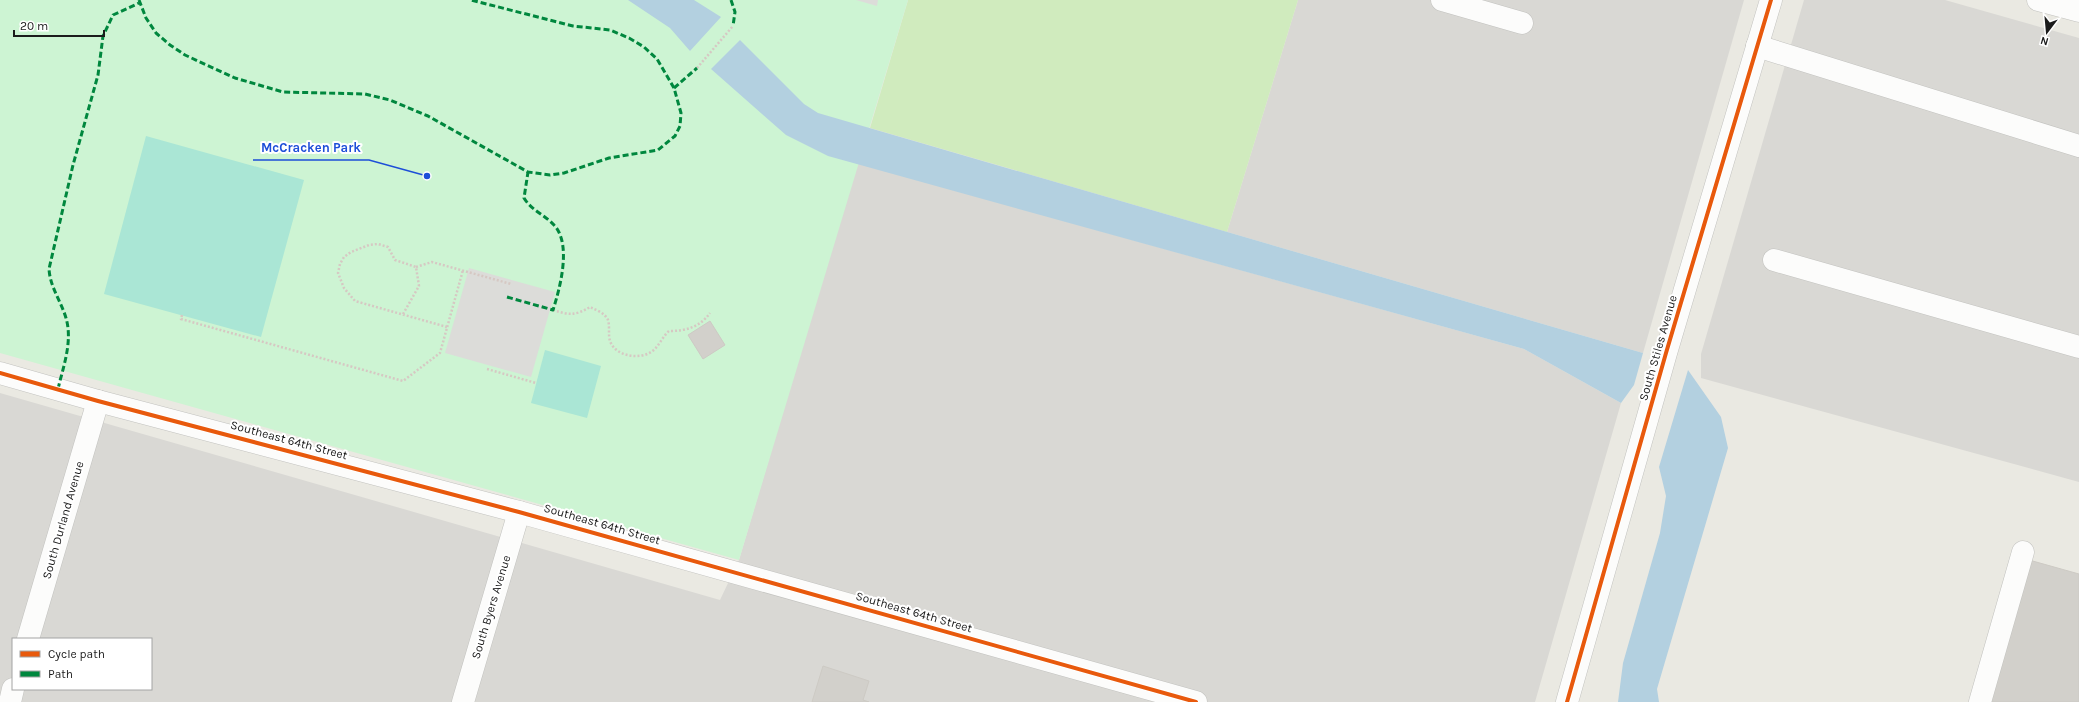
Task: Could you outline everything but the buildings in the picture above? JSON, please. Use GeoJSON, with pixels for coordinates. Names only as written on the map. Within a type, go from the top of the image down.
{"type":"FeatureCollection","features":[{"type":"Feature","properties":{"kind":"street"},"geometry":{"type":"LineString","coordinates":[[1442,0],[1522,23]]}},
{"type":"Feature","properties":{"kind":"street","name":"South Stiles Avenue"},"geometry":{"type":"LineString","coordinates":[[1567,702],[1666,353],[1771,0]]}},
{"type":"Feature","properties":{"kind":"street"},"geometry":{"type":"LineString","coordinates":[[2038,0],[2079,11]]}},
{"type":"Feature","properties":{"kind":"street"},"geometry":{"type":"LineString","coordinates":[[1757,46],[2079,146]]}},
{"type":"Feature","properties":{"kind":"street"},"geometry":{"type":"LineString","coordinates":[[1774,260],[2079,347]]}},
{"type":"Feature","properties":{"kind":"street","name":"Southeast 64th Street"},"geometry":{"type":"LineString","coordinates":[[0,372],[98,401],[519,512],[1196,702]]}},
{"type":"Feature","properties":{"kind":"street","name":"South Durland Avenue"},"geometry":{"type":"LineString","coordinates":[[28,638],[98,401]]}},
{"type":"Feature","properties":{"kind":"street","name":"South Byers Avenue"},"geometry":{"type":"LineString","coordinates":[[463,702],[519,512]]}},
{"type":"Feature","properties":{"kind":"street"},"geometry":{"type":"LineString","coordinates":[[1980,702],[2022,552]]}},
{"type":"Feature","properties":{"kind":"street"},"geometry":{"type":"LineString","coordinates":[[10,702],[13,690]]}},
{"type":"Feature","properties":{"kind":"path"},"geometry":{"type":"LineString","coordinates":[[697,68],[733,26]]}},
{"type":"Feature","properties":{"kind":"path"},"geometry":{"type":"LineString","coordinates":[[447,327],[355,301],[344,288],[338,273],[340,264],[344,257],[351,252],[378,244],[388,247],[395,260],[416,268],[432,262],[511,284]]}},
{"type":"Feature","properties":{"kind":"path"},"geometry":{"type":"LineString","coordinates":[[403,314],[419,286],[416,268]]}},
{"type":"Feature","properties":{"kind":"path"},"geometry":{"type":"LineString","coordinates":[[182,315],[181,319],[403,381],[440,352],[463,270]]}},
{"type":"Feature","properties":{"kind":"path"},"geometry":{"type":"LineString","coordinates":[[553,310],[569,315],[581,312],[590,307],[603,313],[608,319],[610,343],[618,351],[629,356],[638,356],[651,352],[669,331],[682,331],[695,327],[705,320],[710,313]]}},
{"type":"Feature","properties":{"kind":"path"},"geometry":{"type":"LineString","coordinates":[[487,369],[536,383]]}},
{"type":"Feature","properties":{"kind":"shaded area"},"geometry":{"type":"Polygon","coordinates":[[[856,0],[878,0],[877,6],[856,0]]]}},
{"type":"Feature","properties":{"kind":"shaded area"},"geometry":{"type":"Polygon","coordinates":[[[1298,0],[1744,0],[1643,353],[1227,232],[1298,0]]]}},
{"type":"Feature","properties":{"kind":"shaded area"},"geometry":{"type":"Polygon","coordinates":[[[1804,0],[1945,0],[2079,38],[2079,482],[1701,378],[1701,354],[1804,0]]]}},
{"type":"Feature","properties":{"kind":"shaded area"},"geometry":{"type":"Polygon","coordinates":[[[856,163],[1524,349],[1621,403],[1535,702],[0,702],[0,393],[720,600],[739,560],[856,163]]]}},
{"type":"Feature","properties":{"kind":"shaded area"},"geometry":{"type":"Polygon","coordinates":[[[469,268],[555,292],[531,377],[445,353],[469,268]]]}},
{"type":"Feature","properties":{"kind":"green space"},"geometry":{"type":"Polygon","coordinates":[[[0,0],[908,0],[739,560],[0,353],[0,0]]]}},
{"type":"Feature","properties":{"kind":"green space"},"geometry":{"type":"Polygon","coordinates":[[[908,0],[1298,0],[1227,232],[870,128],[908,0]]]}},
{"type":"Feature","properties":{"kind":"green space"},"geometry":{"type":"Polygon","coordinates":[[[146,136],[304,180],[261,337],[104,294],[146,136]]]}},
{"type":"Feature","properties":{"kind":"green space"},"geometry":{"type":"Polygon","coordinates":[[[545,350],[601,366],[587,418],[531,403],[545,350]]]}},
{"type":"Feature","properties":{"kind":"water"},"geometry":{"type":"Polygon","coordinates":[[[628,0],[694,0],[721,17],[690,51],[670,28],[628,0]]]}},
{"type":"Feature","properties":{"kind":"water"},"geometry":{"type":"Polygon","coordinates":[[[740,40],[804,104],[818,113],[1643,353],[1634,385],[1621,403],[1524,349],[828,156],[786,135],[711,69],[740,40]]]}},
{"type":"Feature","properties":{"kind":"water"},"geometry":{"type":"Polygon","coordinates":[[[1688,370],[1721,417],[1728,448],[1657,689],[1659,702],[1618,702],[1623,663],[1660,533],[1666,496],[1659,467],[1688,370]]]}},
{"type":"Feature","properties":{"kind":"marked path"},"geometry":{"type":"LineString","coordinates":[[139,0],[146,18],[156,33],[170,45],[185,55],[235,78],[283,92],[365,94],[390,100],[428,116],[528,172],[550,175],[564,173],[609,158],[658,150],[675,136],[680,126],[681,113],[674,88],[657,59],[644,47],[629,38],[610,30],[573,26],[471,0]]}},
{"type":"Feature","properties":{"kind":"marked path"},"geometry":{"type":"LineString","coordinates":[[731,0],[735,12],[733,26]]}},
{"type":"Feature","properties":{"kind":"marked path"},"geometry":{"type":"LineString","coordinates":[[58,389],[68,345],[68,327],[64,312],[51,282],[49,269],[73,165],[98,75],[103,36],[113,15],[139,3]]}},
{"type":"Feature","properties":{"kind":"marked path"},"geometry":{"type":"LineString","coordinates":[[674,88],[697,68]]}},
{"type":"Feature","properties":{"kind":"marked path"},"geometry":{"type":"LineString","coordinates":[[507,297],[553,310],[559,290],[563,266],[562,243],[559,233],[554,225],[530,206],[524,198],[528,172]]}},
{"type":"Feature","properties":{"kind":"cycle path"},"geometry":{"type":"LineString","coordinates":[[1567,702],[1666,353],[1771,0]]}},
{"type":"Feature","properties":{"kind":"cycle path"},"geometry":{"type":"LineString","coordinates":[[0,373],[98,401],[519,512],[1196,702]]}},
{"type":"Feature","properties":{"kind":"place","name":"McCracken Park"},"geometry":{"type":"Point","coordinates":[427,176]}}]}
